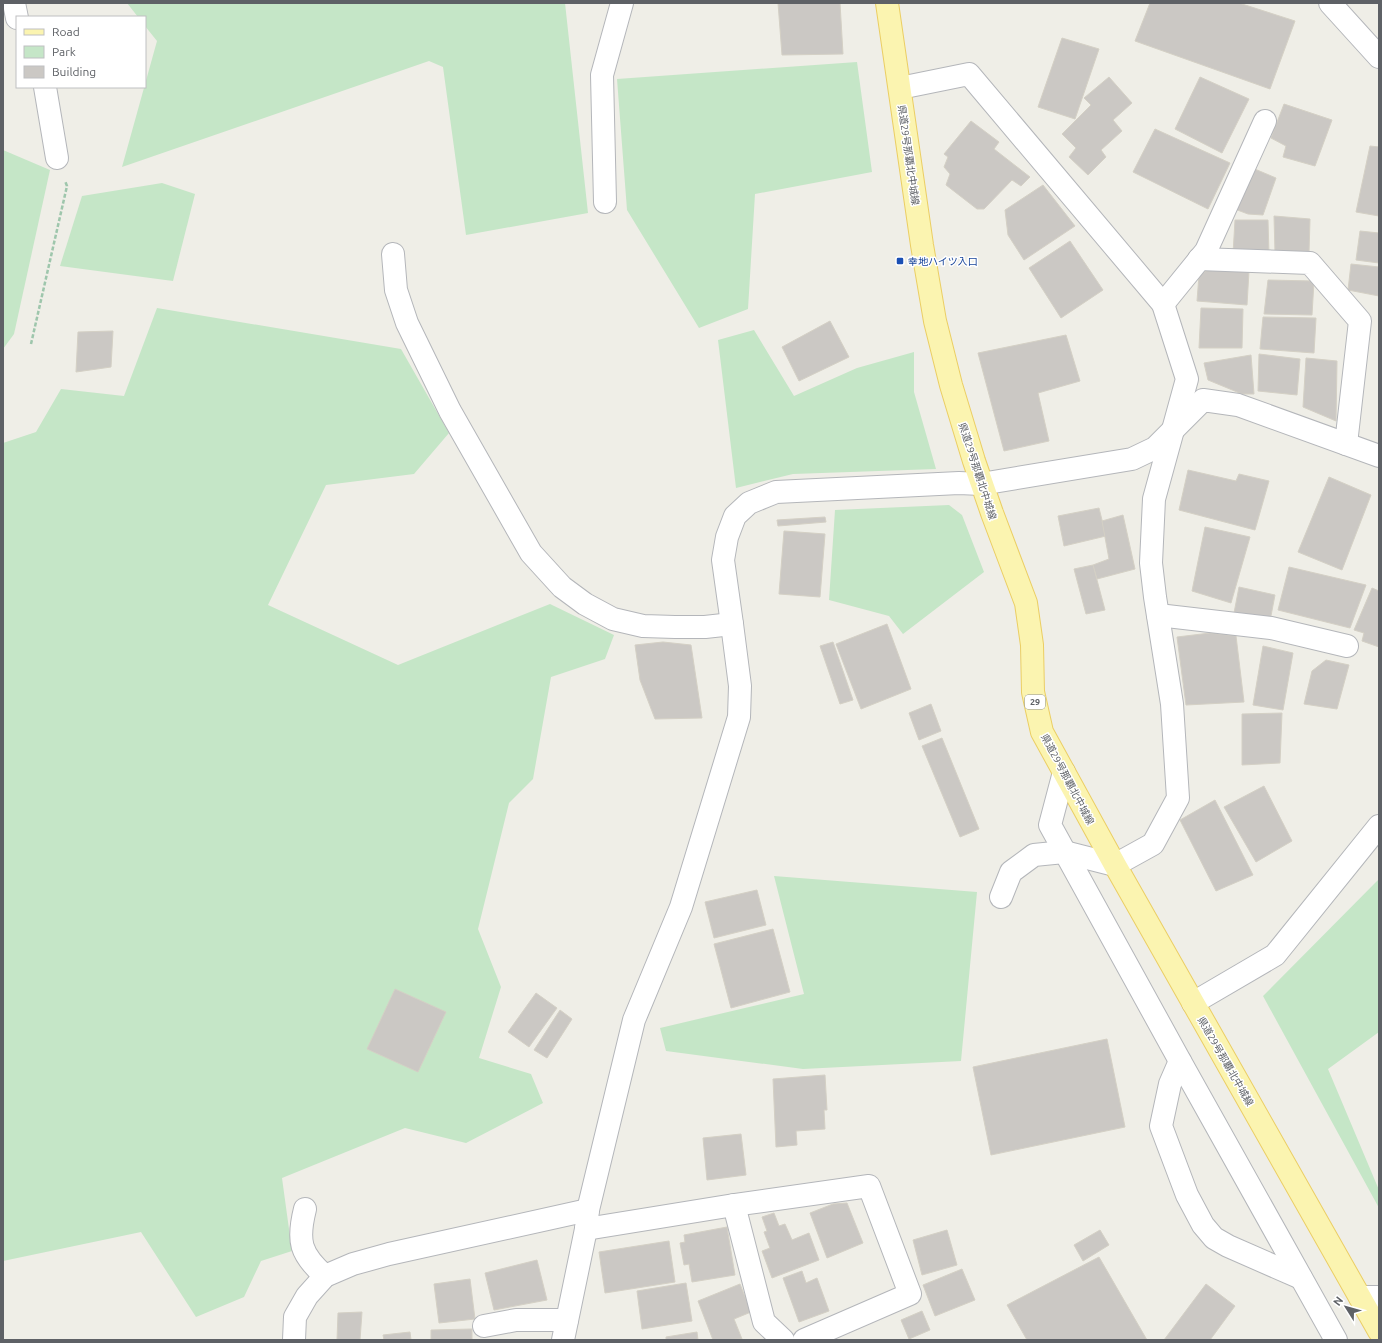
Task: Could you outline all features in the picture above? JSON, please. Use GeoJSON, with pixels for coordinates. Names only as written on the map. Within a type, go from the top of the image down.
{"type":"FeatureCollection","features":[{"type":"Feature","properties":{"kind":"main road","name":"県道29号那覇北中城線"},"geometry":{"type":"LineString","coordinates":[[887,3],[921,238],[935,321],[951,386],[981,484],[1026,603],[1032,644],[1033,692],[1042,732],[1193,1003],[1370,1297],[1379,1331]]}},
{"type":"Feature","properties":{"kind":"street"},"geometry":{"type":"LineString","coordinates":[[14,3],[17,16]]}},
{"type":"Feature","properties":{"kind":"street"},"geometry":{"type":"LineString","coordinates":[[605,202],[602,75],[622,3]]}},
{"type":"Feature","properties":{"kind":"street"},"geometry":{"type":"LineString","coordinates":[[1330,3],[1379,57]]}},
{"type":"Feature","properties":{"kind":"street"},"geometry":{"type":"LineString","coordinates":[[900,88],[969,74],[1163,304],[1187,379],[1154,499],[1151,563],[1172,704],[1178,798],[1153,844],[1115,865],[1064,852],[1034,855],[1011,872],[1001,897]]}},
{"type":"Feature","properties":{"kind":"street"},"geometry":{"type":"LineString","coordinates":[[45,88],[57,158]]}},
{"type":"Feature","properties":{"kind":"street"},"geometry":{"type":"LineString","coordinates":[[1163,304],[1206,251],[1265,121]]}},
{"type":"Feature","properties":{"kind":"street"},"geometry":{"type":"LineString","coordinates":[[392,254],[396,290],[407,323],[450,411],[531,553],[562,587],[585,604],[613,619],[643,626],[675,628],[732,624]]}},
{"type":"Feature","properties":{"kind":"street"},"geometry":{"type":"LineString","coordinates":[[1200,259],[1310,263],[1360,321],[1346,444]]}},
{"type":"Feature","properties":{"kind":"street"},"geometry":{"type":"LineString","coordinates":[[484,1326],[516,1320],[565,1330],[587,1219],[634,1020],[682,907],[739,717],[740,686],[723,560],[727,537],[735,516],[749,503],[776,492],[959,483],[981,484],[1132,459],[1155,448],[1203,400],[1238,405],[1379,456]]}},
{"type":"Feature","properties":{"kind":"street"},"geometry":{"type":"LineString","coordinates":[[1158,615],[1271,628],[1347,646]]}},
{"type":"Feature","properties":{"kind":"street"},"geometry":{"type":"LineString","coordinates":[[1064,772],[1050,825],[1336,1340]]}},
{"type":"Feature","properties":{"kind":"street"},"geometry":{"type":"LineString","coordinates":[[1193,1003],[1275,955],[1379,826]]}},
{"type":"Feature","properties":{"kind":"street"},"geometry":{"type":"LineString","coordinates":[[1180,1061],[1170,1084],[1162,1126],[1187,1195],[1203,1225],[1214,1238],[1228,1246],[1301,1278]]}},
{"type":"Feature","properties":{"kind":"street"},"geometry":{"type":"LineString","coordinates":[[294,1340],[295,1317],[307,1296],[325,1276],[353,1264],[390,1254],[587,1219],[734,1205],[869,1186],[910,1294],[804,1340]]}},
{"type":"Feature","properties":{"kind":"street"},"geometry":{"type":"LineString","coordinates":[[734,1205],[764,1322],[783,1340]]}},
{"type":"Feature","properties":{"kind":"street"},"geometry":{"type":"LineString","coordinates":[[305,1210],[301,1226],[301,1241],[304,1253],[314,1266],[325,1276]]}},
{"type":"Feature","properties":{"kind":"path"},"geometry":{"type":"LineString","coordinates":[[30,344],[67,186],[57,158]]}},
{"type":"Feature","properties":{"kind":"green space"},"geometry":{"type":"Polygon","coordinates":[[[127,3],[565,3],[588,213],[466,235],[443,67],[429,61],[122,167],[144,88],[146,88],[146,81],[157,41],[146,27],[146,16],[137,16],[127,3]]]}},
{"type":"Feature","properties":{"kind":"green space"},"geometry":{"type":"Polygon","coordinates":[[[857,62],[872,172],[755,194],[748,309],[699,328],[627,210],[617,79],[857,62]]]}},
{"type":"Feature","properties":{"kind":"green space"},"geometry":{"type":"Polygon","coordinates":[[[3,150],[50,170],[14,334],[3,349],[3,150]]]}},
{"type":"Feature","properties":{"kind":"green space"},"geometry":{"type":"Polygon","coordinates":[[[162,183],[195,194],[173,281],[60,266],[82,196],[162,183]]]}},
{"type":"Feature","properties":{"kind":"green space"},"geometry":{"type":"Polygon","coordinates":[[[157,308],[401,349],[449,433],[414,474],[326,485],[268,605],[398,665],[550,604],[614,635],[605,659],[551,677],[533,779],[509,803],[478,929],[501,987],[479,1058],[531,1074],[543,1103],[466,1143],[405,1128],[282,1178],[292,1251],[261,1261],[244,1297],[196,1317],[141,1232],[3,1261],[3,443],[36,432],[61,389],[124,396],[157,308]]]}},
{"type":"Feature","properties":{"kind":"green space"},"geometry":{"type":"Polygon","coordinates":[[[754,330],[794,396],[857,368],[914,352],[914,392],[936,469],[793,474],[736,488],[718,340],[754,330]]]}},
{"type":"Feature","properties":{"kind":"green space"},"geometry":{"type":"Polygon","coordinates":[[[949,505],[962,515],[984,572],[903,634],[889,616],[829,600],[835,510],[949,505]]]}},
{"type":"Feature","properties":{"kind":"green space"},"geometry":{"type":"Polygon","coordinates":[[[774,876],[977,892],[961,1061],[803,1069],[666,1051],[660,1028],[804,994],[774,876]]]}},
{"type":"Feature","properties":{"kind":"green space"},"geometry":{"type":"Polygon","coordinates":[[[1379,879],[1379,1032],[1328,1069],[1379,1190],[1379,1208],[1263,996],[1379,879]]]}},
{"type":"Feature","properties":{"kind":"building"},"geometry":{"type":"Polygon","coordinates":[[[778,3],[840,3],[843,54],[782,55],[778,3]]]}},
{"type":"Feature","properties":{"kind":"building"},"geometry":{"type":"Polygon","coordinates":[[[1150,3],[1239,3],[1295,21],[1270,89],[1135,41],[1150,3]]]}},
{"type":"Feature","properties":{"kind":"building"},"geometry":{"type":"Polygon","coordinates":[[[1062,38],[1099,49],[1075,119],[1038,107],[1062,38]]]}},
{"type":"Feature","properties":{"kind":"building"},"geometry":{"type":"Polygon","coordinates":[[[1109,77],[1132,103],[1113,120],[1122,131],[1101,150],[1106,157],[1088,175],[1069,157],[1076,148],[1062,134],[1091,105],[1084,98],[1109,77]]]}},
{"type":"Feature","properties":{"kind":"building"},"geometry":{"type":"Polygon","coordinates":[[[1200,77],[1249,99],[1222,153],[1175,129],[1200,77]]]}},
{"type":"Feature","properties":{"kind":"building"},"geometry":{"type":"Polygon","coordinates":[[[1284,104],[1332,120],[1315,166],[1283,157],[1286,146],[1271,138],[1284,104]]]}},
{"type":"Feature","properties":{"kind":"building"},"geometry":{"type":"Polygon","coordinates":[[[971,121],[999,142],[994,149],[1030,177],[1021,186],[1012,180],[984,209],[977,209],[946,185],[950,174],[944,167],[948,157],[944,154],[971,121]]]}},
{"type":"Feature","properties":{"kind":"building"},"geometry":{"type":"Polygon","coordinates":[[[1155,129],[1230,163],[1208,209],[1133,172],[1155,129]]]}},
{"type":"Feature","properties":{"kind":"building"},"geometry":{"type":"Polygon","coordinates":[[[1370,146],[1379,147],[1379,216],[1356,212],[1370,146]]]}},
{"type":"Feature","properties":{"kind":"building"},"geometry":{"type":"Polygon","coordinates":[[[1250,167],[1276,178],[1263,215],[1248,214],[1232,208],[1250,167]]]}},
{"type":"Feature","properties":{"kind":"building"},"geometry":{"type":"Polygon","coordinates":[[[1043,185],[1075,226],[1024,260],[1008,235],[1005,210],[1043,185]]]}},
{"type":"Feature","properties":{"kind":"building"},"geometry":{"type":"Polygon","coordinates":[[[1274,216],[1310,219],[1309,253],[1275,253],[1274,216]]]}},
{"type":"Feature","properties":{"kind":"building"},"geometry":{"type":"Polygon","coordinates":[[[1235,220],[1268,220],[1269,255],[1233,254],[1235,220]]]}},
{"type":"Feature","properties":{"kind":"building"},"geometry":{"type":"Polygon","coordinates":[[[1360,231],[1379,233],[1379,263],[1356,260],[1360,231]]]}},
{"type":"Feature","properties":{"kind":"building"},"geometry":{"type":"Polygon","coordinates":[[[1070,241],[1103,290],[1061,318],[1029,268],[1070,241]]]}},
{"type":"Feature","properties":{"kind":"building"},"geometry":{"type":"Polygon","coordinates":[[[1351,264],[1379,267],[1379,296],[1348,290],[1351,264]]]}},
{"type":"Feature","properties":{"kind":"building"},"geometry":{"type":"Polygon","coordinates":[[[1208,270],[1249,271],[1247,305],[1197,301],[1199,275],[1208,270]]]}},
{"type":"Feature","properties":{"kind":"building"},"geometry":{"type":"Polygon","coordinates":[[[1268,280],[1314,281],[1312,315],[1264,314],[1268,280]]]}},
{"type":"Feature","properties":{"kind":"building"},"geometry":{"type":"Polygon","coordinates":[[[1201,308],[1243,309],[1242,348],[1199,348],[1201,308]]]}},
{"type":"Feature","properties":{"kind":"building"},"geometry":{"type":"Polygon","coordinates":[[[1263,317],[1316,318],[1314,353],[1260,349],[1263,317]]]}},
{"type":"Feature","properties":{"kind":"building"},"geometry":{"type":"Polygon","coordinates":[[[830,321],[849,357],[799,381],[782,347],[830,321]]]}},
{"type":"Feature","properties":{"kind":"building"},"geometry":{"type":"Polygon","coordinates":[[[113,331],[111,367],[76,372],[78,332],[113,331]]]}},
{"type":"Feature","properties":{"kind":"building"},"geometry":{"type":"Polygon","coordinates":[[[1066,335],[1080,381],[1038,393],[1049,441],[1004,451],[978,353],[1066,335]]]}},
{"type":"Feature","properties":{"kind":"building"},"geometry":{"type":"Polygon","coordinates":[[[1259,354],[1300,359],[1297,395],[1258,391],[1259,354]]]}},
{"type":"Feature","properties":{"kind":"building"},"geometry":{"type":"Polygon","coordinates":[[[1251,355],[1254,394],[1242,394],[1208,380],[1204,363],[1251,355]]]}},
{"type":"Feature","properties":{"kind":"building"},"geometry":{"type":"Polygon","coordinates":[[[1306,358],[1337,361],[1336,421],[1303,407],[1306,358]]]}},
{"type":"Feature","properties":{"kind":"building"},"geometry":{"type":"Polygon","coordinates":[[[1188,470],[1236,481],[1239,474],[1269,481],[1255,530],[1179,510],[1188,470]]]}},
{"type":"Feature","properties":{"kind":"building"},"geometry":{"type":"Polygon","coordinates":[[[1329,477],[1371,495],[1342,570],[1298,552],[1329,477]]]}},
{"type":"Feature","properties":{"kind":"building"},"geometry":{"type":"Polygon","coordinates":[[[1099,508],[1106,536],[1064,546],[1058,516],[1099,508]]]}},
{"type":"Feature","properties":{"kind":"building"},"geometry":{"type":"Polygon","coordinates":[[[1123,515],[1135,569],[1097,579],[1093,565],[1109,559],[1102,521],[1123,515]]]}},
{"type":"Feature","properties":{"kind":"building"},"geometry":{"type":"Polygon","coordinates":[[[825,517],[826,522],[778,526],[777,520],[825,517]]]}},
{"type":"Feature","properties":{"kind":"building"},"geometry":{"type":"Polygon","coordinates":[[[1205,527],[1250,537],[1231,603],[1192,591],[1205,527]]]}},
{"type":"Feature","properties":{"kind":"building"},"geometry":{"type":"Polygon","coordinates":[[[784,531],[825,534],[820,597],[779,594],[784,531]]]}},
{"type":"Feature","properties":{"kind":"building"},"geometry":{"type":"Polygon","coordinates":[[[1093,565],[1105,610],[1086,614],[1074,569],[1093,565]]]}},
{"type":"Feature","properties":{"kind":"building"},"geometry":{"type":"Polygon","coordinates":[[[1289,567],[1366,585],[1350,628],[1278,610],[1289,567]]]}},
{"type":"Feature","properties":{"kind":"building"},"geometry":{"type":"Polygon","coordinates":[[[1239,587],[1275,595],[1270,621],[1234,613],[1239,587]]]}},
{"type":"Feature","properties":{"kind":"building"},"geometry":{"type":"Polygon","coordinates":[[[1372,588],[1379,591],[1379,647],[1362,641],[1364,633],[1354,630],[1372,588]]]}},
{"type":"Feature","properties":{"kind":"building"},"geometry":{"type":"Polygon","coordinates":[[[887,624],[911,689],[861,709],[836,644],[887,624]]]}},
{"type":"Feature","properties":{"kind":"building"},"geometry":{"type":"Polygon","coordinates":[[[1210,633],[1236,636],[1244,702],[1186,705],[1177,637],[1210,633]]]}},
{"type":"Feature","properties":{"kind":"building"},"geometry":{"type":"Polygon","coordinates":[[[663,642],[691,645],[702,718],[655,719],[640,680],[635,645],[663,642]]]}},
{"type":"Feature","properties":{"kind":"building"},"geometry":{"type":"Polygon","coordinates":[[[833,642],[853,700],[840,704],[820,646],[833,642]]]}},
{"type":"Feature","properties":{"kind":"building"},"geometry":{"type":"Polygon","coordinates":[[[1263,646],[1293,653],[1283,710],[1253,705],[1263,646]]]}},
{"type":"Feature","properties":{"kind":"building"},"geometry":{"type":"Polygon","coordinates":[[[1326,660],[1349,665],[1337,709],[1304,704],[1312,671],[1326,660]]]}},
{"type":"Feature","properties":{"kind":"building"},"geometry":{"type":"Polygon","coordinates":[[[931,704],[941,731],[919,740],[909,713],[931,704]]]}},
{"type":"Feature","properties":{"kind":"building"},"geometry":{"type":"Polygon","coordinates":[[[1282,713],[1280,763],[1242,765],[1242,714],[1282,713]]]}},
{"type":"Feature","properties":{"kind":"building"},"geometry":{"type":"Polygon","coordinates":[[[942,738],[979,829],[960,837],[922,746],[942,738]]]}},
{"type":"Feature","properties":{"kind":"building"},"geometry":{"type":"Polygon","coordinates":[[[1264,786],[1292,841],[1256,862],[1224,807],[1264,786]]]}},
{"type":"Feature","properties":{"kind":"building"},"geometry":{"type":"Polygon","coordinates":[[[1215,800],[1253,875],[1216,891],[1180,820],[1215,800]]]}},
{"type":"Feature","properties":{"kind":"building"},"geometry":{"type":"Polygon","coordinates":[[[757,890],[766,925],[714,938],[705,902],[757,890]]]}},
{"type":"Feature","properties":{"kind":"building"},"geometry":{"type":"Polygon","coordinates":[[[773,929],[790,992],[731,1008],[714,944],[773,929]]]}},
{"type":"Feature","properties":{"kind":"building"},"geometry":{"type":"Polygon","coordinates":[[[395,989],[446,1012],[418,1072],[367,1049],[395,989]]]}},
{"type":"Feature","properties":{"kind":"building"},"geometry":{"type":"Polygon","coordinates":[[[536,993],[557,1008],[529,1047],[508,1032],[536,993]]]}},
{"type":"Feature","properties":{"kind":"building"},"geometry":{"type":"Polygon","coordinates":[[[560,1010],[572,1019],[547,1058],[534,1050],[560,1010]]]}},
{"type":"Feature","properties":{"kind":"building"},"geometry":{"type":"Polygon","coordinates":[[[1107,1039],[1125,1127],[991,1155],[973,1067],[1107,1039]]]}},
{"type":"Feature","properties":{"kind":"building"},"geometry":{"type":"Polygon","coordinates":[[[825,1075],[827,1110],[824,1110],[825,1129],[796,1131],[797,1145],[776,1147],[773,1079],[825,1075]]]}},
{"type":"Feature","properties":{"kind":"building"},"geometry":{"type":"Polygon","coordinates":[[[741,1134],[746,1175],[707,1180],[703,1138],[741,1134]]]}},
{"type":"Feature","properties":{"kind":"building"},"geometry":{"type":"Polygon","coordinates":[[[847,1203],[863,1243],[827,1258],[810,1213],[833,1204],[847,1203]]]}},
{"type":"Feature","properties":{"kind":"building"},"geometry":{"type":"Polygon","coordinates":[[[774,1213],[779,1226],[785,1224],[792,1240],[809,1233],[819,1260],[772,1278],[762,1251],[770,1248],[764,1232],[767,1231],[762,1217],[774,1213]]]}},
{"type":"Feature","properties":{"kind":"building"},"geometry":{"type":"Polygon","coordinates":[[[727,1227],[735,1275],[692,1282],[689,1264],[684,1265],[680,1243],[685,1242],[684,1235],[727,1227]]]}},
{"type":"Feature","properties":{"kind":"building"},"geometry":{"type":"Polygon","coordinates":[[[947,1230],[957,1265],[922,1275],[913,1240],[947,1230]]]}},
{"type":"Feature","properties":{"kind":"building"},"geometry":{"type":"Polygon","coordinates":[[[1100,1230],[1109,1245],[1083,1261],[1074,1245],[1100,1230]]]}},
{"type":"Feature","properties":{"kind":"building"},"geometry":{"type":"Polygon","coordinates":[[[669,1241],[675,1282],[605,1293],[599,1252],[669,1241]]]}},
{"type":"Feature","properties":{"kind":"building"},"geometry":{"type":"Polygon","coordinates":[[[1099,1257],[1147,1340],[1027,1340],[1007,1305],[1099,1257]]]}},
{"type":"Feature","properties":{"kind":"building"},"geometry":{"type":"Polygon","coordinates":[[[537,1260],[547,1300],[494,1310],[485,1273],[537,1260]]]}},
{"type":"Feature","properties":{"kind":"building"},"geometry":{"type":"Polygon","coordinates":[[[962,1269],[975,1300],[935,1316],[923,1285],[962,1269]]]}},
{"type":"Feature","properties":{"kind":"building"},"geometry":{"type":"Polygon","coordinates":[[[802,1271],[806,1283],[817,1278],[829,1311],[799,1322],[783,1278],[802,1271]]]}},
{"type":"Feature","properties":{"kind":"building"},"geometry":{"type":"Polygon","coordinates":[[[470,1279],[475,1319],[439,1323],[434,1284],[470,1279]]]}},
{"type":"Feature","properties":{"kind":"building"},"geometry":{"type":"Polygon","coordinates":[[[686,1283],[692,1321],[642,1329],[637,1291],[686,1283]]]}},
{"type":"Feature","properties":{"kind":"building"},"geometry":{"type":"Polygon","coordinates":[[[740,1284],[751,1312],[734,1319],[742,1339],[713,1340],[698,1301],[740,1284]]]}},
{"type":"Feature","properties":{"kind":"building"},"geometry":{"type":"Polygon","coordinates":[[[1206,1284],[1235,1306],[1210,1340],[1164,1340],[1206,1284]]]}},
{"type":"Feature","properties":{"kind":"building"},"geometry":{"type":"Polygon","coordinates":[[[922,1311],[930,1330],[909,1339],[901,1320],[922,1311]]]}},
{"type":"Feature","properties":{"kind":"building"},"geometry":{"type":"Polygon","coordinates":[[[362,1312],[360,1340],[337,1340],[338,1313],[362,1312]]]}},
{"type":"Feature","properties":{"kind":"building"},"geometry":{"type":"Polygon","coordinates":[[[472,1329],[472,1340],[431,1340],[431,1330],[472,1329]]]}},
{"type":"Feature","properties":{"kind":"building"},"geometry":{"type":"Polygon","coordinates":[[[410,1332],[411,1340],[384,1340],[383,1335],[410,1332]]]}},
{"type":"Feature","properties":{"kind":"building"},"geometry":{"type":"Polygon","coordinates":[[[697,1332],[698,1340],[666,1340],[666,1337],[697,1332]]]}},
{"type":"Feature","properties":{"kind":"place","name":"幸地ハイツ入口"},"geometry":{"type":"Point","coordinates":[900,261]}}]}
